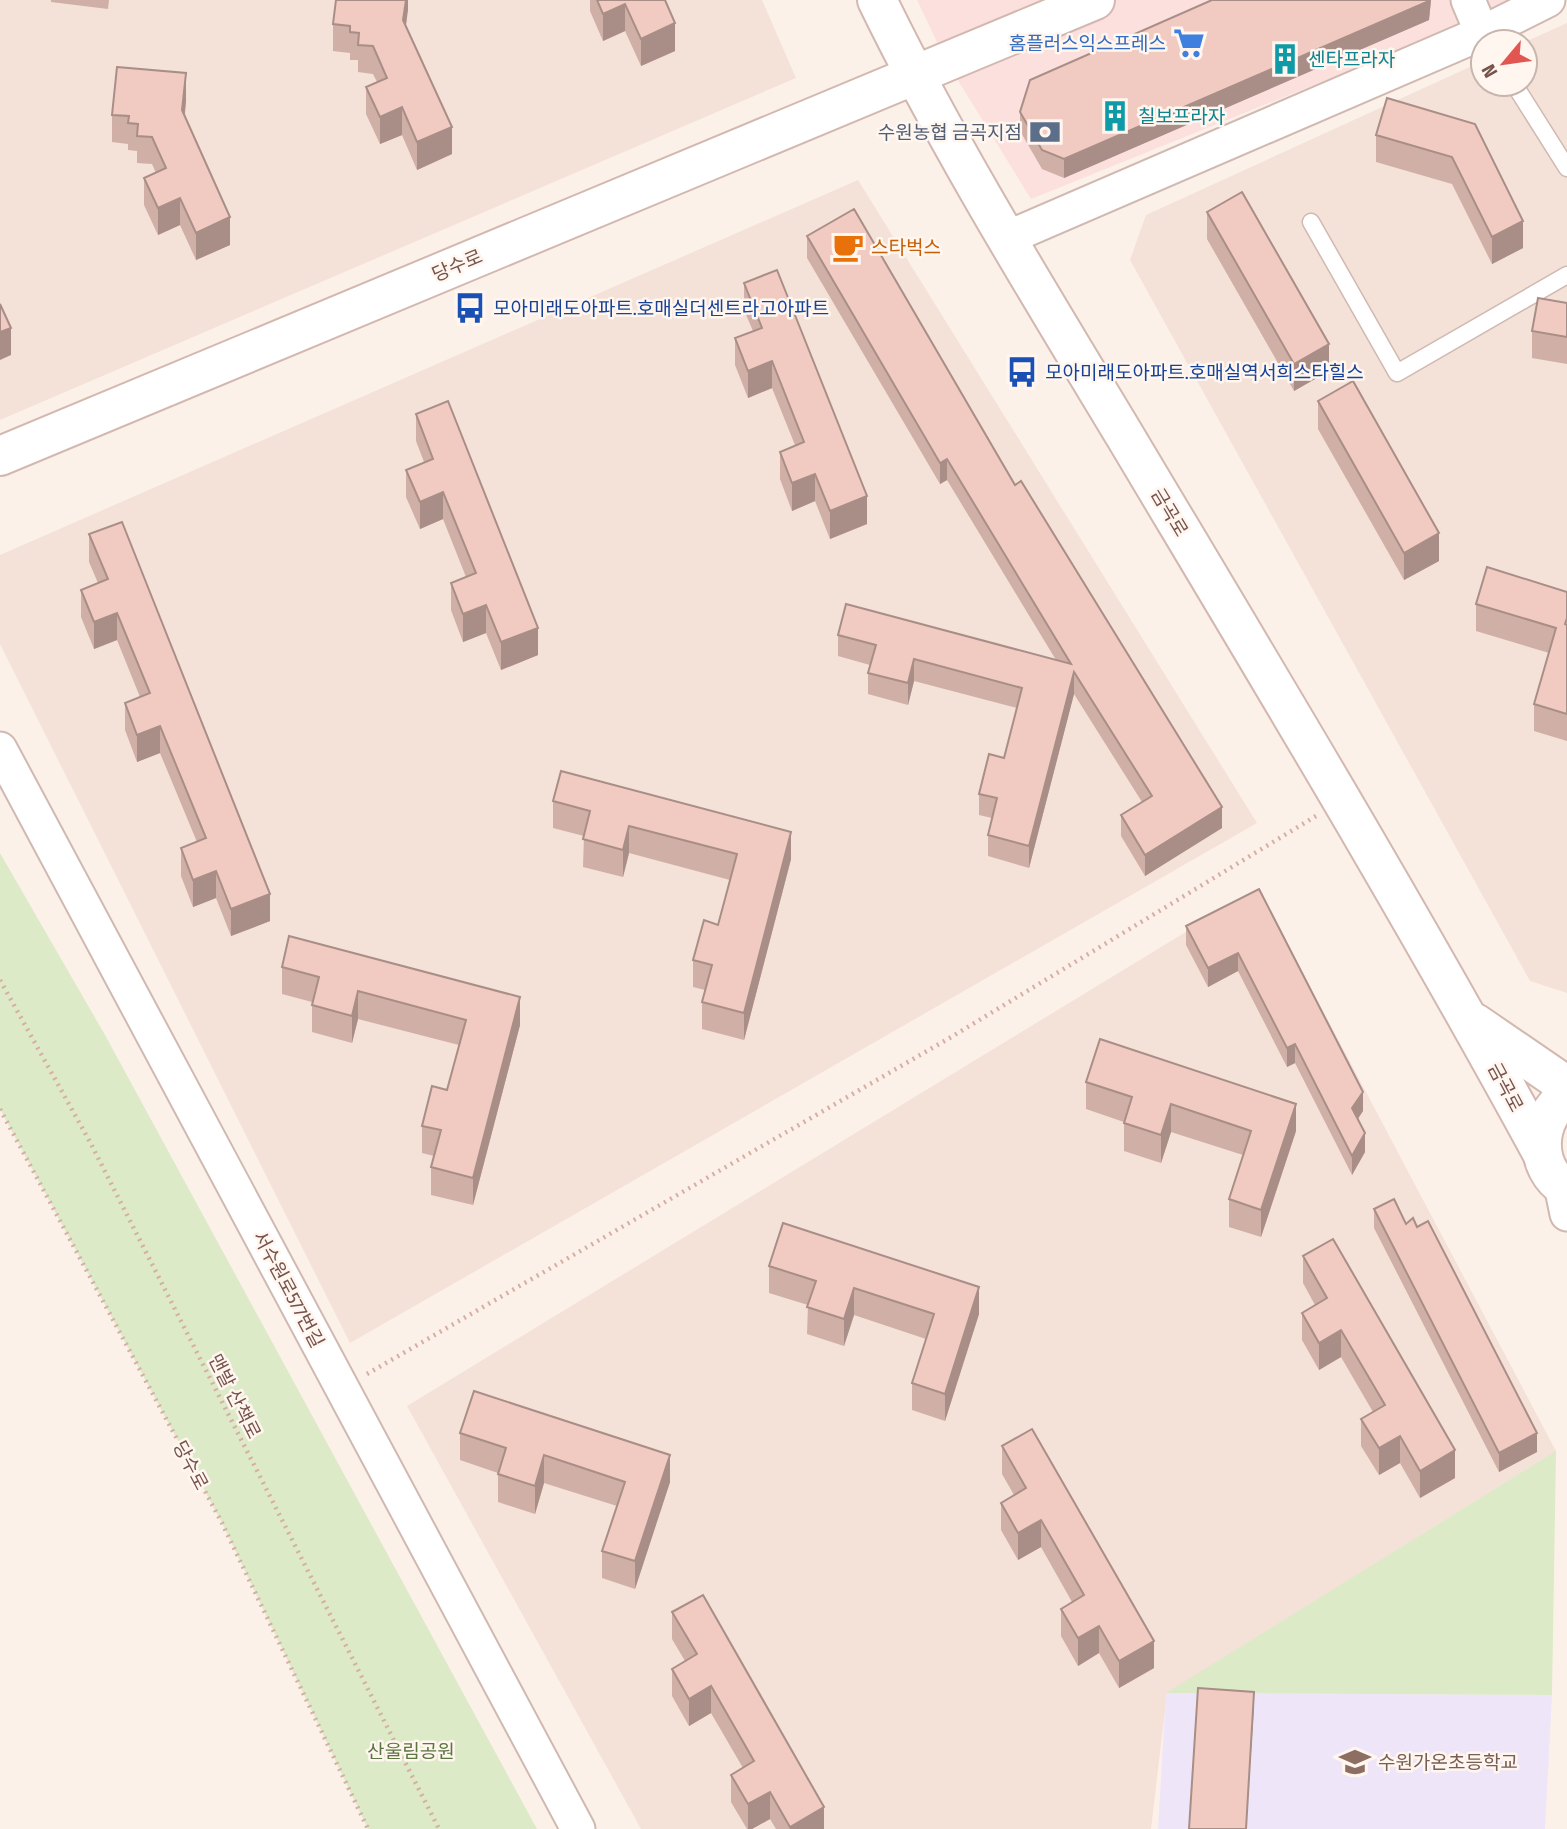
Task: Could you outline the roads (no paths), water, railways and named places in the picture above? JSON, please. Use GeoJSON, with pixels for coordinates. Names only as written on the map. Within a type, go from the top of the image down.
{"type":"FeatureCollection","features":[{"type":"Feature","properties":{"kind":"main road","name":"금곡로"},"geometry":{"type":"LineString","coordinates":[[877,0],[913,75],[1470,1020],[1559,1186]]}},
{"type":"Feature","properties":{"kind":"main road","name":"당수로"},"geometry":{"type":"LineString","coordinates":[[0,456],[1095,0]]}},
{"type":"Feature","properties":{"kind":"main road","name":"금곡로"},"geometry":{"type":"LineString","coordinates":[[1470,1020],[1567,1086]]}},
{"type":"Feature","properties":{"kind":"main road"},"geometry":{"type":"LineString","coordinates":[[1559,1186],[1542,1135],[1547,1117],[1558,1102],[1567,1096]]}},
{"type":"Feature","properties":{"kind":"street"},"geometry":{"type":"LineString","coordinates":[[1468,0],[1481,28]]}},
{"type":"Feature","properties":{"kind":"street"},"geometry":{"type":"LineString","coordinates":[[1502,28],[1548,0]]}},
{"type":"Feature","properties":{"kind":"street"},"geometry":{"type":"LineString","coordinates":[[1007,238],[1469,45]]}},
{"type":"Feature","properties":{"kind":"street","name":"서수원로577번길"},"geometry":{"type":"LineString","coordinates":[[0,749],[578,1829]]}},
{"type":"Feature","properties":{"kind":"lane"},"geometry":{"type":"LineString","coordinates":[[1523,98],[1567,168]]}},
{"type":"Feature","properties":{"kind":"lane"},"geometry":{"type":"LineString","coordinates":[[1311,222],[1396,373],[1567,275]]}},
{"type":"Feature","properties":{"kind":"place","name":"홈플러스익스프레스"},"geometry":{"type":"Point","coordinates":[1189,43]}},
{"type":"Feature","properties":{"kind":"place","name":"센타프라자"},"geometry":{"type":"Point","coordinates":[1285,59]}},
{"type":"Feature","properties":{"kind":"place","name":"칠보프라자"},"geometry":{"type":"Point","coordinates":[1115,116]}},
{"type":"Feature","properties":{"kind":"place","name":"수원농협 금곡지점"},"geometry":{"type":"Point","coordinates":[1045,132]}},
{"type":"Feature","properties":{"kind":"place","name":"스타벅스"},"geometry":{"type":"Point","coordinates":[848,247]}},
{"type":"Feature","properties":{"kind":"place","name":"모아미래도아파트.호매실더센트라고아파트"},"geometry":{"type":"Point","coordinates":[470,308]}},
{"type":"Feature","properties":{"kind":"place","name":"모아미래도아파트.호매실역서희스타힐스"},"geometry":{"type":"Point","coordinates":[1022,372]}},
{"type":"Feature","properties":{"kind":"place","name":"수원가온초등학교"},"geometry":{"type":"Point","coordinates":[1355,1762]}},
{"type":"Feature","properties":{"kind":"park label","name":"산울림공원"},"geometry":{"type":"Point","coordinates":[411,1751]}}]}
